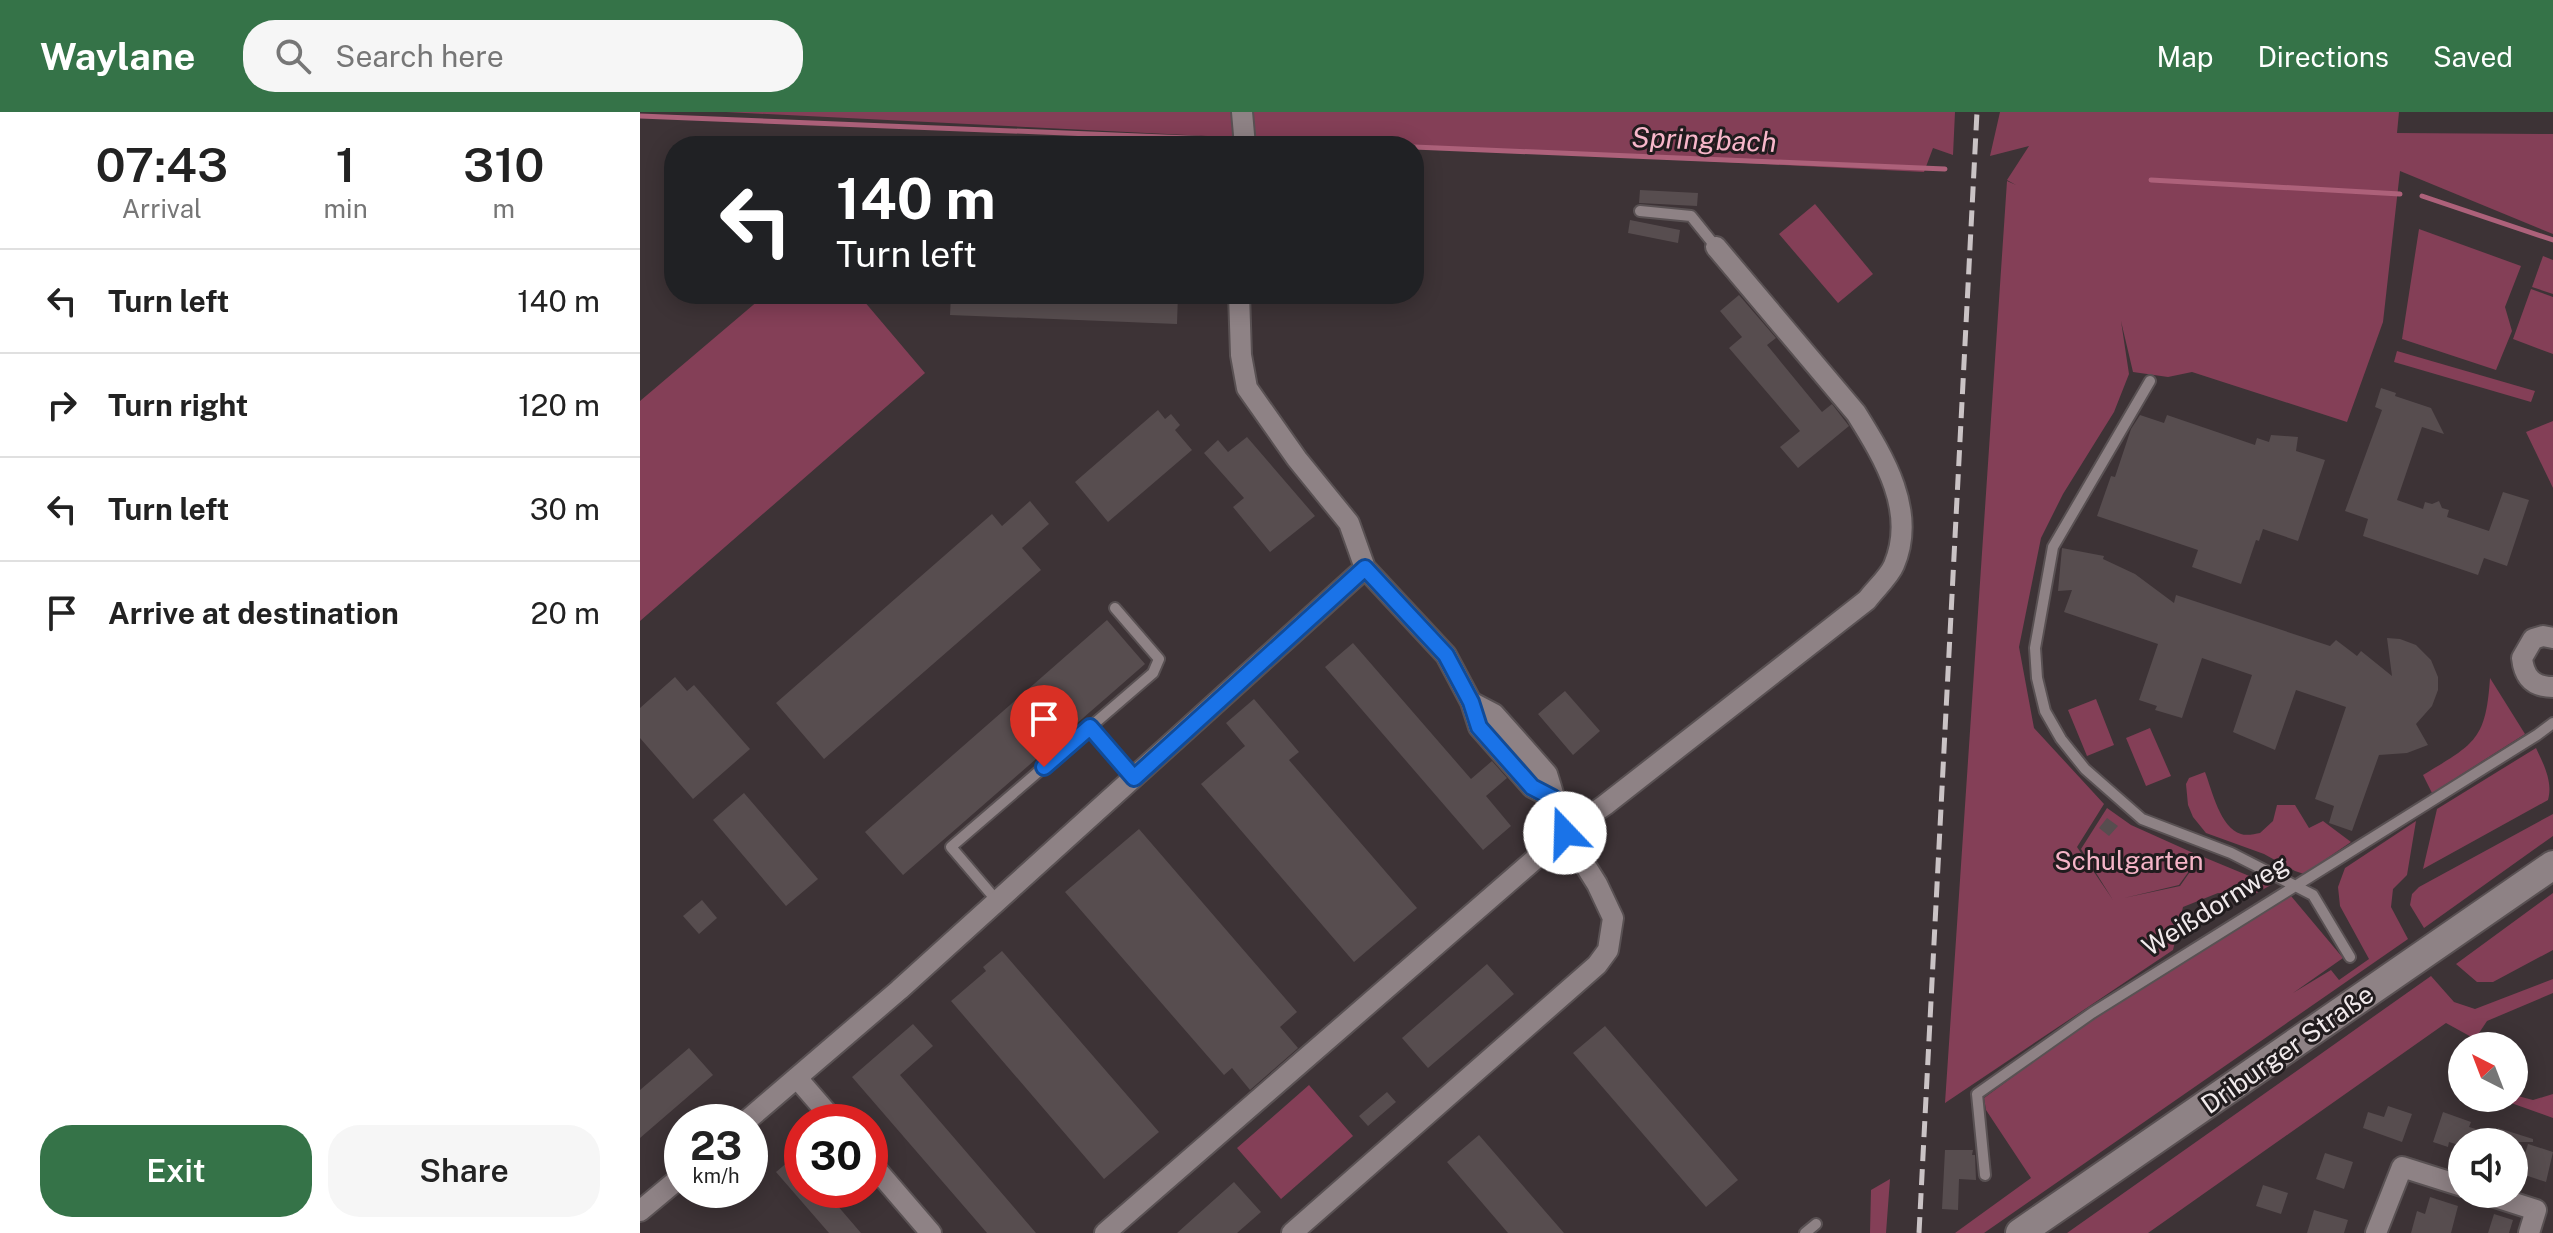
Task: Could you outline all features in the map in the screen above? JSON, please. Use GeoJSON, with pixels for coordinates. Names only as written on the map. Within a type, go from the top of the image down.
{"type":"FeatureCollection","features":[{"type":"Feature","properties":{"kind":"main road","name":"Driburger Straße"},"geometry":{"type":"LineString","coordinates":[[2020,1233],[2553,865]]}},
{"type":"Feature","properties":{"kind":"street"},"geometry":{"type":"LineString","coordinates":[[1242,112],[1244,136]]}},
{"type":"Feature","properties":{"kind":"street"},"geometry":{"type":"LineString","coordinates":[[1105,1233],[1565,833],[1867,600],[1893,567],[1903,532],[1892,477],[1856,413],[1716,247]]}},
{"type":"Feature","properties":{"kind":"street"},"geometry":{"type":"LineString","coordinates":[[1239,304],[1241,355],[1247,388],[1297,459],[1349,523],[1365,568],[1446,655],[1471,702],[1494,714],[1547,774],[1565,833],[1597,884],[1613,918],[1608,950],[1583,978],[1292,1233]]}},
{"type":"Feature","properties":{"kind":"street"},"geometry":{"type":"LineString","coordinates":[[766,1104],[998,902],[1365,568]]}},
{"type":"Feature","properties":{"kind":"street"},"geometry":{"type":"LineString","coordinates":[[2553,638],[2543,636],[2533,639],[2522,658],[2526,676],[2534,683],[2553,687]]}},
{"type":"Feature","properties":{"kind":"street"},"geometry":{"type":"LineString","coordinates":[[797,1078],[819,1104]]}},
{"type":"Feature","properties":{"kind":"street"},"geometry":{"type":"LineString","coordinates":[[2376,1233],[2402,1167],[2448,1182]]}},
{"type":"Feature","properties":{"kind":"street"},"geometry":{"type":"LineString","coordinates":[[888,1183],[931,1233]]}},
{"type":"Feature","properties":{"kind":"street"},"geometry":{"type":"LineString","coordinates":[[640,1211],[664,1191]]}},
{"type":"Feature","properties":{"kind":"street"},"geometry":{"type":"LineString","coordinates":[[2528,1207],[2536,1210],[2529,1233]]}},
{"type":"Feature","properties":{"kind":"lane"},"geometry":{"type":"LineString","coordinates":[[1640,211],[1691,216],[1716,247]]}},
{"type":"Feature","properties":{"kind":"lane"},"geometry":{"type":"LineString","coordinates":[[2150,381],[2053,547],[2035,648],[2037,678],[2045,711],[2061,739],[2085,769],[2142,819],[2231,853],[2313,895],[2350,957]]}},
{"type":"Feature","properties":{"kind":"lane"},"geometry":{"type":"LineString","coordinates":[[998,902],[951,847],[1153,673],[1159,659],[1115,608]]}},
{"type":"Feature","properties":{"kind":"lane"},"geometry":{"type":"LineString","coordinates":[[2553,687],[2553,702]]}},
{"type":"Feature","properties":{"kind":"lane","name":"Weißdornweg"},"geometry":{"type":"LineString","coordinates":[[1985,1175],[1977,1094],[2092,1013],[2553,723]]}},
{"type":"Feature","properties":{"kind":"lane"},"geometry":{"type":"LineString","coordinates":[[1090,727],[1134,778]]}},
{"type":"Feature","properties":{"kind":"lane"},"geometry":{"type":"LineString","coordinates":[[1805,1233],[1816,1224]]}},
{"type":"Feature","properties":{"kind":"green space"},"geometry":{"type":"Polygon","coordinates":[[[726,112],[1955,112],[1953,155],[1933,148],[1924,172],[1424,147],[1424,136],[1205,136],[726,112]]]}},
{"type":"Feature","properties":{"kind":"green space","name":"Schulgarten"},"geometry":{"type":"Polygon","coordinates":[[[2000,112],[2399,112],[2397,133],[2553,134],[2553,234],[2400,171],[2383,322],[2347,422],[2192,372],[2168,377],[2133,372],[2121,321],[2129,374],[2114,412],[2063,494],[2041,538],[2019,647],[2034,728],[2104,804],[2077,847],[2113,900],[2081,849],[2107,808],[2131,825],[2200,856],[2179,885],[2124,898],[2180,886],[2201,856],[2271,885],[2253,895],[2218,893],[2183,907],[2173,950],[1945,1103],[2007,181],[2016,185],[2007,180],[2029,146],[1990,156],[2000,112]]]}},
{"type":"Feature","properties":{"kind":"green space"},"geometry":{"type":"Polygon","coordinates":[[[1815,204],[1873,274],[1838,303],[1779,234],[1815,204]]]}},
{"type":"Feature","properties":{"kind":"green space"},"geometry":{"type":"Polygon","coordinates":[[[2419,229],[2521,266],[2505,307],[2512,331],[2496,370],[2402,339],[2419,229]]]}},
{"type":"Feature","properties":{"kind":"green space"},"geometry":{"type":"Polygon","coordinates":[[[2543,256],[2553,260],[2553,294],[2532,287],[2543,256]]]}},
{"type":"Feature","properties":{"kind":"green space"},"geometry":{"type":"Polygon","coordinates":[[[2531,289],[2553,297],[2553,354],[2513,339],[2531,289]]]}},
{"type":"Feature","properties":{"kind":"green space"},"geometry":{"type":"Polygon","coordinates":[[[754,304],[866,304],[925,373],[640,621],[640,401],[754,304]]]}},
{"type":"Feature","properties":{"kind":"green space"},"geometry":{"type":"Polygon","coordinates":[[[2397,351],[2535,391],[2531,402],[2394,362],[2397,351]]]}},
{"type":"Feature","properties":{"kind":"green space"},"geometry":{"type":"Polygon","coordinates":[[[2553,421],[2553,488],[2526,432],[2553,421]]]}},
{"type":"Feature","properties":{"kind":"green space"},"geometry":{"type":"Polygon","coordinates":[[[2490,678],[2525,734],[2432,793],[2423,775],[2454,756],[2474,738],[2485,715],[2490,678]]]}},
{"type":"Feature","properties":{"kind":"green space"},"geometry":{"type":"Polygon","coordinates":[[[2096,699],[2114,745],[2087,756],[2068,710],[2096,699]]]}},
{"type":"Feature","properties":{"kind":"green space"},"geometry":{"type":"Polygon","coordinates":[[[2150,728],[2171,776],[2146,786],[2126,738],[2150,728]]]}},
{"type":"Feature","properties":{"kind":"green space"},"geometry":{"type":"Polygon","coordinates":[[[2536,748],[2549,780],[2548,800],[2423,869],[2437,809],[2536,748]]]}},
{"type":"Feature","properties":{"kind":"green space"},"geometry":{"type":"Polygon","coordinates":[[[2205,772],[2222,816],[2241,834],[2260,833],[2273,821],[2277,805],[2295,805],[2309,828],[2323,821],[2351,842],[2304,874],[2264,854],[2206,833],[2188,805],[2186,784],[2189,778],[2205,772]]]}},
{"type":"Feature","properties":{"kind":"green space"},"geometry":{"type":"Polygon","coordinates":[[[2553,814],[2553,836],[2424,928],[2410,905],[2412,894],[2419,887],[2553,814]]]}},
{"type":"Feature","properties":{"kind":"green space"},"geometry":{"type":"Polygon","coordinates":[[[2416,821],[2407,875],[2393,889],[2391,907],[2408,939],[1984,1233],[1955,1233],[2031,1178],[1986,1110],[1984,1098],[2094,1017],[2291,896],[2343,958],[2293,993],[2331,970],[2339,980],[2369,959],[2340,906],[2338,887],[2345,868],[2416,821]]]}},
{"type":"Feature","properties":{"kind":"green space"},"geometry":{"type":"Polygon","coordinates":[[[2553,893],[2553,950],[2493,982],[2477,982],[2456,964],[2553,893]]]}},
{"type":"Feature","properties":{"kind":"green space"},"geometry":{"type":"Polygon","coordinates":[[[2431,976],[2454,1002],[2475,1009],[2553,979],[2553,993],[2487,1021],[2480,1032],[2462,1032],[2446,1023],[2148,1233],[2067,1233],[2431,976]]]}},
{"type":"Feature","properties":{"kind":"green space"},"geometry":{"type":"Polygon","coordinates":[[[1309,1085],[1353,1136],[1281,1199],[1237,1148],[1309,1085]]]}},
{"type":"Feature","properties":{"kind":"green space"},"geometry":{"type":"Polygon","coordinates":[[[2553,1094],[2553,1118],[2528,1109],[2528,1099],[2553,1094]]]}},
{"type":"Feature","properties":{"kind":"green space"},"geometry":{"type":"Polygon","coordinates":[[[1890,1179],[1886,1233],[1870,1233],[1871,1190],[1890,1179]]]}},
{"type":"Feature","properties":{"kind":"building"},"geometry":{"type":"Polygon","coordinates":[[[1640,190],[1698,193],[1697,206],[1639,203],[1640,190]]]}},
{"type":"Feature","properties":{"kind":"building"},"geometry":{"type":"Polygon","coordinates":[[[1630,220],[1680,230],[1678,243],[1628,233],[1630,220]]]}},
{"type":"Feature","properties":{"kind":"building"},"geometry":{"type":"Polygon","coordinates":[[[1739,295],[1776,338],[1767,345],[1822,412],[1832,404],[1849,426],[1798,468],[1780,447],[1800,431],[1729,348],[1742,337],[1720,311],[1739,295]]]}},
{"type":"Feature","properties":{"kind":"building"},"geometry":{"type":"Polygon","coordinates":[[[951,304],[1178,304],[1177,324],[950,315],[951,304]]]}},
{"type":"Feature","properties":{"kind":"building"},"geometry":{"type":"Polygon","coordinates":[[[2381,388],[2431,408],[2444,434],[2422,427],[2397,500],[2423,509],[2425,502],[2432,504],[2439,501],[2442,508],[2449,510],[2447,517],[2489,531],[2503,492],[2529,500],[2507,566],[2484,558],[2478,575],[2363,536],[2368,519],[2345,511],[2382,410],[2375,407],[2381,388]]]}},
{"type":"Feature","properties":{"kind":"building"},"geometry":{"type":"Polygon","coordinates":[[[1158,410],[1165,419],[1171,414],[1180,425],[1175,430],[1192,450],[1108,522],[1075,482],[1158,410]]]}},
{"type":"Feature","properties":{"kind":"building"},"geometry":{"type":"Polygon","coordinates":[[[2140,415],[2164,423],[2167,415],[2255,445],[2257,438],[2269,442],[2271,435],[2298,437],[2296,451],[2325,460],[2298,541],[2263,529],[2259,541],[2256,540],[2241,584],[2192,567],[2198,550],[2097,516],[2111,476],[2115,477],[2131,429],[2140,415]]]}},
{"type":"Feature","properties":{"kind":"building"},"geometry":{"type":"Polygon","coordinates":[[[1247,437],[1315,516],[1270,552],[1233,507],[1244,498],[1204,453],[1218,440],[1228,452],[1247,437]]]}},
{"type":"Feature","properties":{"kind":"building"},"geometry":{"type":"Polygon","coordinates":[[[1030,501],[1049,524],[1022,548],[1041,570],[824,759],[776,703],[992,514],[1002,526],[1030,501]]]}},
{"type":"Feature","properties":{"kind":"building"},"geometry":{"type":"Polygon","coordinates":[[[2062,548],[2104,556],[2103,559],[2135,574],[2174,603],[2176,595],[2330,646],[2336,640],[2357,656],[2361,651],[2392,676],[2387,638],[2416,645],[2431,660],[2438,677],[2438,690],[2432,706],[2416,724],[2428,745],[2407,753],[2379,755],[2352,831],[2329,823],[2334,806],[2315,799],[2346,707],[2296,690],[2275,750],[2233,732],[2252,675],[2202,658],[2182,718],[2155,710],[2157,706],[2139,700],[2158,644],[2064,612],[2072,590],[2058,591],[2062,548]]]}},
{"type":"Feature","properties":{"kind":"building"},"geometry":{"type":"Polygon","coordinates":[[[1107,620],[1145,664],[903,875],[865,832],[1107,620]]]}},
{"type":"Feature","properties":{"kind":"building"},"geometry":{"type":"Polygon","coordinates":[[[1353,643],[1471,779],[1492,761],[1507,778],[1486,796],[1511,826],[1483,850],[1325,667],[1353,643]]]}},
{"type":"Feature","properties":{"kind":"building"},"geometry":{"type":"Polygon","coordinates":[[[675,677],[687,691],[694,685],[750,749],[693,799],[640,738],[640,708],[675,677]]]}},
{"type":"Feature","properties":{"kind":"building"},"geometry":{"type":"Polygon","coordinates":[[[1565,691],[1600,731],[1573,755],[1538,714],[1565,691]]]}},
{"type":"Feature","properties":{"kind":"building"},"geometry":{"type":"Polygon","coordinates":[[[1254,699],[1299,752],[1289,760],[1417,908],[1354,962],[1201,784],[1245,746],[1226,723],[1254,699]]]}},
{"type":"Feature","properties":{"kind":"building"},"geometry":{"type":"Polygon","coordinates":[[[744,793],[818,879],[786,906],[713,820],[744,793]]]}},
{"type":"Feature","properties":{"kind":"building"},"geometry":{"type":"Polygon","coordinates":[[[2107,818],[2118,826],[2109,836],[2099,828],[2107,818]]]}},
{"type":"Feature","properties":{"kind":"building"},"geometry":{"type":"Polygon","coordinates":[[[1139,829],[1297,1012],[1280,1027],[1298,1048],[1250,1090],[1232,1068],[1224,1075],[1065,892],[1139,829]]]}},
{"type":"Feature","properties":{"kind":"building"},"geometry":{"type":"Polygon","coordinates":[[[702,900],[717,918],[699,934],[683,916],[702,900]]]}},
{"type":"Feature","properties":{"kind":"building"},"geometry":{"type":"Polygon","coordinates":[[[1002,951],[1159,1132],[1104,1179],[951,1001],[986,971],[983,967],[1002,951]]]}},
{"type":"Feature","properties":{"kind":"building"},"geometry":{"type":"Polygon","coordinates":[[[1487,964],[1514,994],[1428,1068],[1402,1038],[1487,964]]]}},
{"type":"Feature","properties":{"kind":"building"},"geometry":{"type":"Polygon","coordinates":[[[913,1024],[933,1046],[900,1075],[1036,1233],[987,1233],[888,1119],[888,1104],[875,1104],[852,1077],[913,1024]]]}},
{"type":"Feature","properties":{"kind":"building"},"geometry":{"type":"Polygon","coordinates":[[[1605,1026],[1738,1180],[1706,1207],[1573,1053],[1605,1026]]]}},
{"type":"Feature","properties":{"kind":"building"},"geometry":{"type":"Polygon","coordinates":[[[689,1048],[713,1075],[679,1104],[664,1104],[664,1117],[640,1138],[640,1090],[689,1048]]]}},
{"type":"Feature","properties":{"kind":"building"},"geometry":{"type":"Polygon","coordinates":[[[1387,1092],[1396,1102],[1368,1126],[1359,1116],[1387,1092]]]}},
{"type":"Feature","properties":{"kind":"building"},"geometry":{"type":"Polygon","coordinates":[[[2388,1106],[2412,1114],[2402,1142],[2363,1128],[2368,1112],[2384,1117],[2388,1106]]]}},
{"type":"Feature","properties":{"kind":"building"},"geometry":{"type":"Polygon","coordinates":[[[2443,1112],[2471,1122],[2469,1127],[2472,1128],[2448,1128],[2448,1147],[2433,1142],[2443,1112]]]}},
{"type":"Feature","properties":{"kind":"building"},"geometry":{"type":"Polygon","coordinates":[[[1479,1135],[1564,1233],[1508,1233],[1447,1162],[1479,1135]]]}},
{"type":"Feature","properties":{"kind":"building"},"geometry":{"type":"Polygon","coordinates":[[[2528,1144],[2553,1152],[2546,1182],[2528,1176],[2528,1144]]]}},
{"type":"Feature","properties":{"kind":"building"},"geometry":{"type":"Polygon","coordinates":[[[1945,1150],[1973,1150],[1972,1155],[1975,1155],[1976,1180],[1959,1179],[1958,1210],[1942,1209],[1945,1150]]]}},
{"type":"Feature","properties":{"kind":"building"},"geometry":{"type":"Polygon","coordinates":[[[2325,1153],[2353,1162],[2344,1189],[2316,1179],[2325,1153]]]}},
{"type":"Feature","properties":{"kind":"building"},"geometry":{"type":"Polygon","coordinates":[[[784,1165],[784,1181],[776,1172],[784,1165]]]}},
{"type":"Feature","properties":{"kind":"building"},"geometry":{"type":"Polygon","coordinates":[[[1234,1182],[1261,1212],[1237,1233],[1177,1233],[1234,1182]]]}},
{"type":"Feature","properties":{"kind":"building"},"geometry":{"type":"Polygon","coordinates":[[[2263,1185],[2288,1193],[2281,1214],[2256,1206],[2263,1185]]]}},
{"type":"Feature","properties":{"kind":"building"},"geometry":{"type":"Polygon","coordinates":[[[2430,1197],[2448,1203],[2448,1208],[2457,1208],[2451,1233],[2411,1233],[2417,1211],[2425,1214],[2430,1197]]]}},
{"type":"Feature","properties":{"kind":"building"},"geometry":{"type":"Polygon","coordinates":[[[807,1208],[839,1208],[861,1233],[829,1233],[807,1208]]]}},
{"type":"Feature","properties":{"kind":"building"},"geometry":{"type":"Polygon","coordinates":[[[2314,1210],[2348,1220],[2344,1233],[2307,1233],[2314,1210]]]}},
{"type":"Feature","properties":{"kind":"building"},"geometry":{"type":"Polygon","coordinates":[[[2494,1214],[2513,1220],[2509,1233],[2488,1233],[2494,1214]]]}},
{"type":"Feature","properties":{"kind":"waterway","name":"Springbach"},"geometry":{"type":"LineString","coordinates":[[640,116],[1139,136]]}},
{"type":"Feature","properties":{"kind":"waterway","name":"Springbach"},"geometry":{"type":"LineString","coordinates":[[1424,147],[1945,169]]}},
{"type":"Feature","properties":{"kind":"waterway","name":"Springbach"},"geometry":{"type":"LineString","coordinates":[[2151,180],[2400,194]]}},
{"type":"Feature","properties":{"kind":"waterway","name":"Springbach"},"geometry":{"type":"LineString","coordinates":[[2422,196],[2553,240]]}},
{"type":"Feature","properties":{"kind":"railway"},"geometry":{"type":"LineString","coordinates":[[1919,1233],[1977,112]]}},
{"type":"Feature","properties":{"kind":"route"},"geometry":{"type":"LineString","coordinates":[[1044,767],[1090,727],[1134,778],[1365,568],[1446,655],[1471,702],[1479,727],[1532,787],[1553,798],[1565,833]]}}]}
